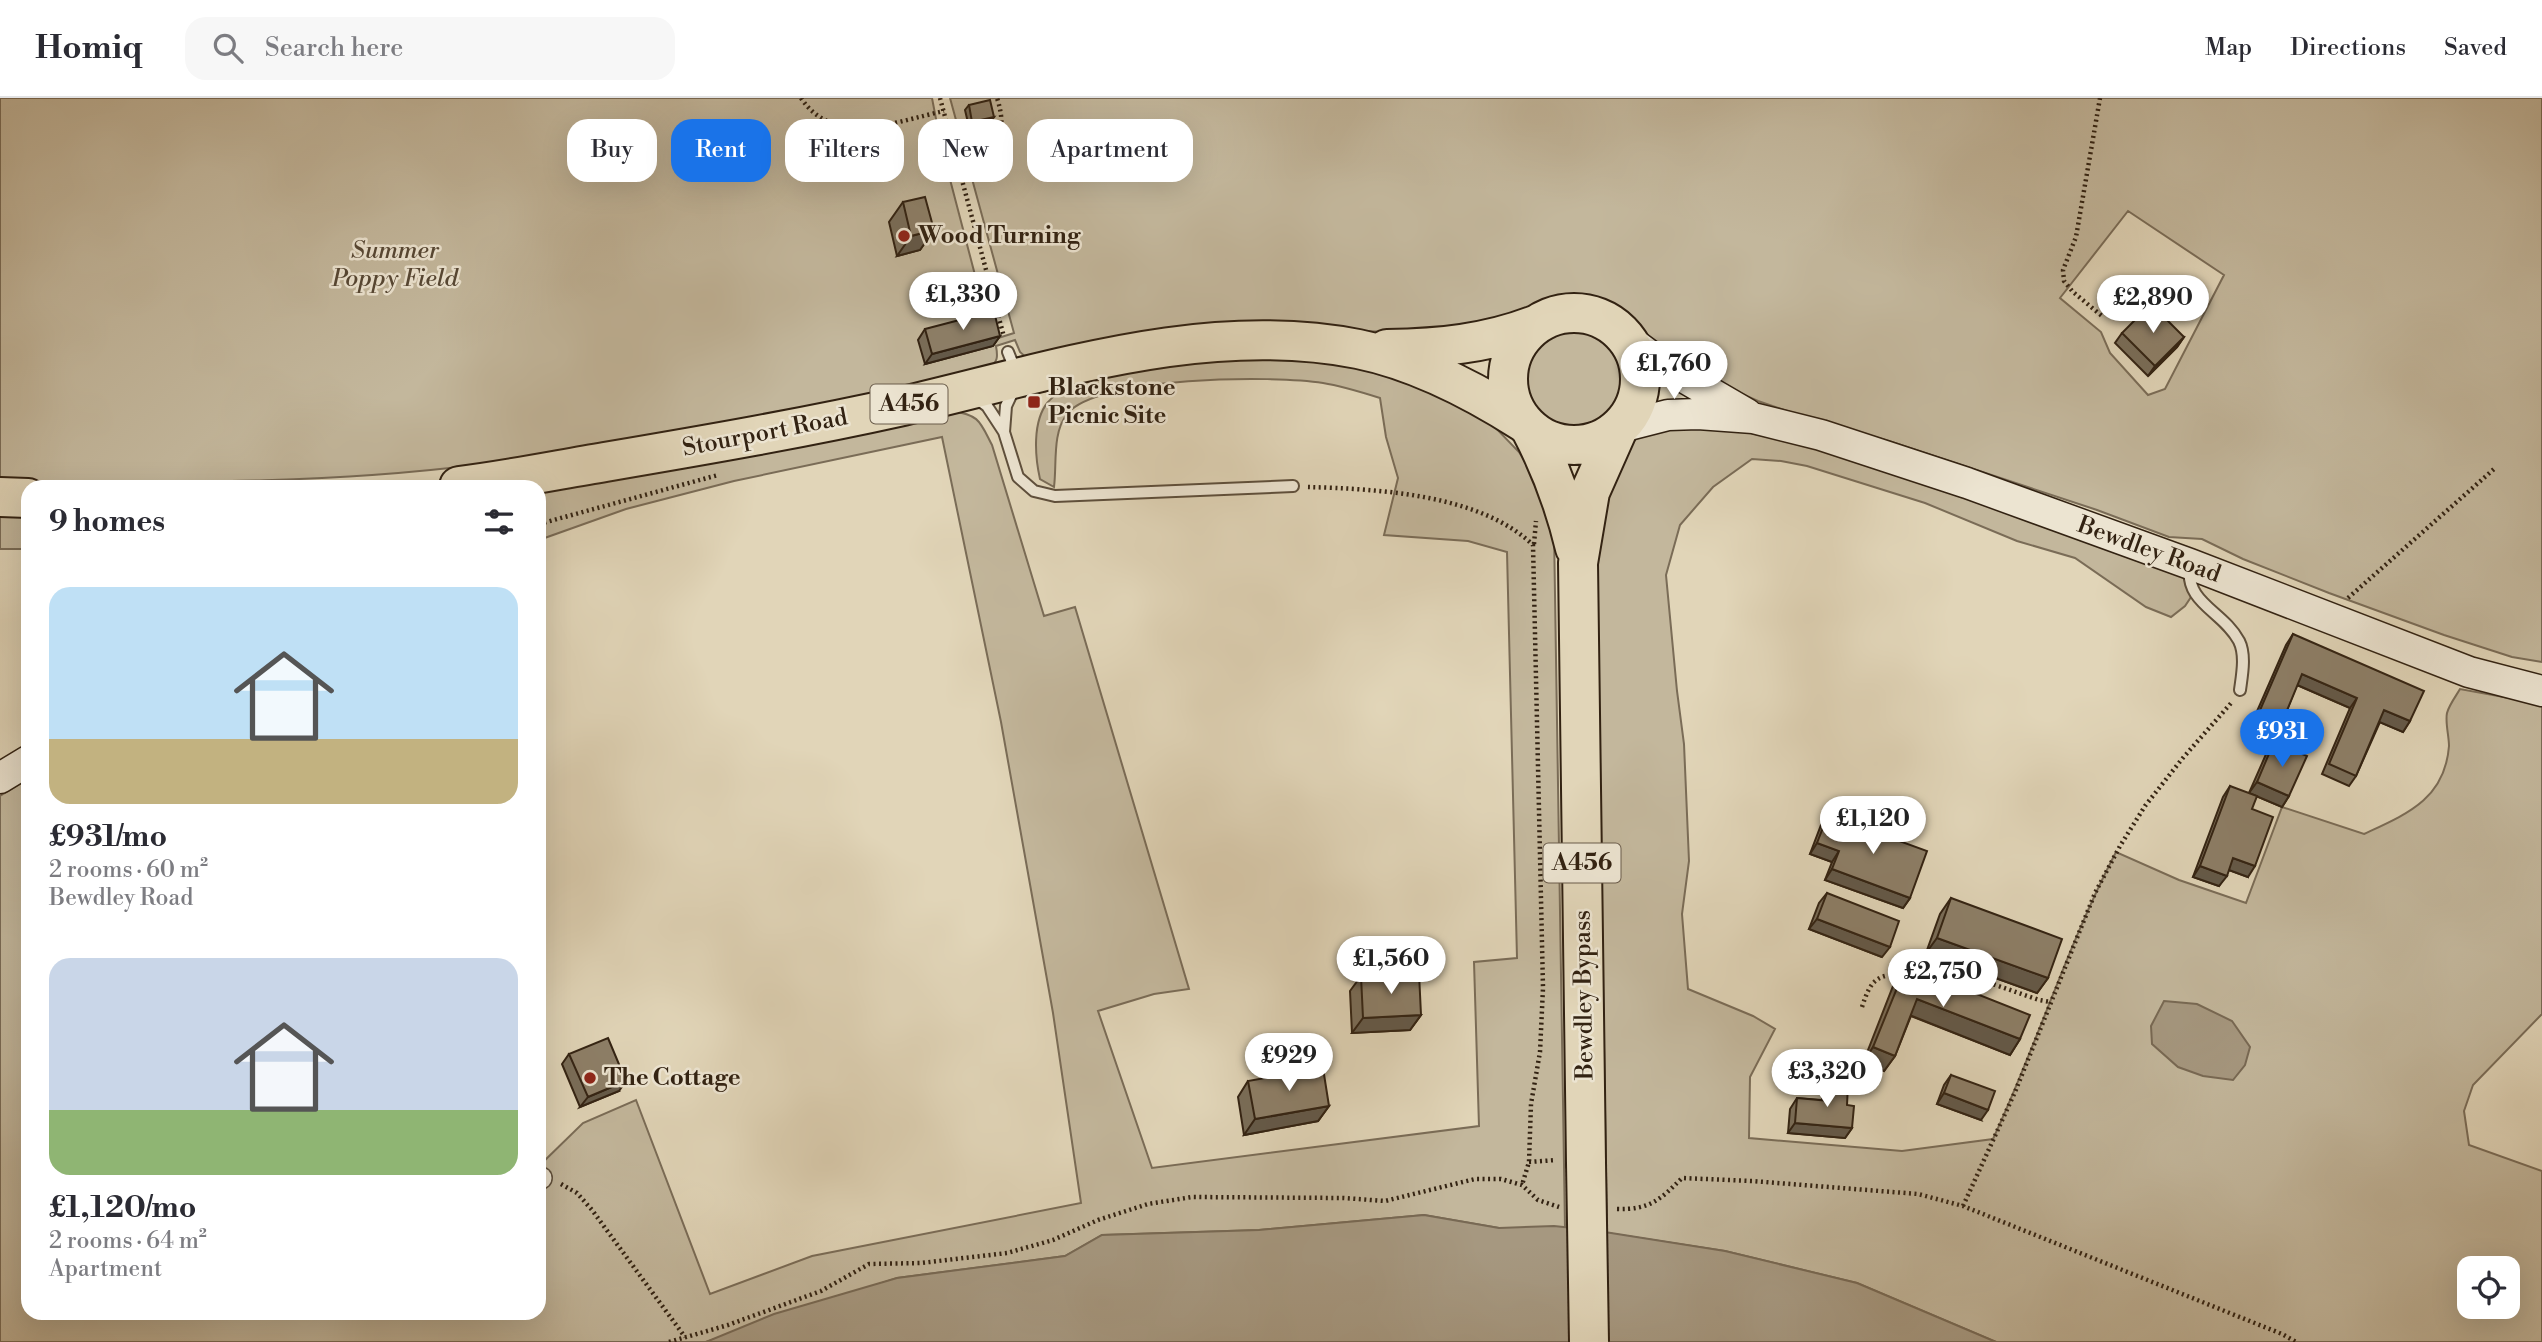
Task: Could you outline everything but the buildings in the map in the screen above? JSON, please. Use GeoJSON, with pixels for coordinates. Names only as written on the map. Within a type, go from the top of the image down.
{"type":"FeatureCollection","features":[{"type":"Feature","properties":{"kind":"highway","name":"A456"},"geometry":{"type":"LineString","coordinates":[[1573,312],[1602,319],[1612,324],[1626,338],[1637,356],[1641,377],[1638,399],[1620,428],[1606,438],[1568,446],[1548,441],[1527,426],[1516,412],[1509,393],[1508,374],[1516,347],[1535,325],[1553,316],[1573,312]]}},
{"type":"Feature","properties":{"kind":"highway","name":"Stourport Road"},"geometry":{"type":"LineString","coordinates":[[495,480],[750,438],[965,391],[1013,365],[1130,354],[1213,342],[1296,342],[1360,349],[1441,348],[1505,337],[1535,325]]}},
{"type":"Feature","properties":{"kind":"highway","name":"Stourport Road"},"geometry":{"type":"LineString","coordinates":[[1360,349],[1458,384],[1527,426]]}},
{"type":"Feature","properties":{"kind":"highway","name":"Bewdley Bypass"},"geometry":{"type":"LineString","coordinates":[[1527,426],[1548,462],[1559,490],[1578,564]]}},
{"type":"Feature","properties":{"kind":"highway","name":"Bewdley Bypass"},"geometry":{"type":"LineString","coordinates":[[1589,1342],[1575,1162],[1578,564],[1590,492],[1620,428]]}},
{"type":"Feature","properties":{"kind":"highway"},"geometry":{"type":"LineString","coordinates":[[0,497],[21,498]]}},
{"type":"Feature","properties":{"kind":"main road","name":"Bewdley Road"},"geometry":{"type":"LineString","coordinates":[[1626,338],[1661,364],[1753,418]]}},
{"type":"Feature","properties":{"kind":"main road","name":"Bewdley Road"},"geometry":{"type":"LineString","coordinates":[[1620,428],[1668,415],[1753,418],[1874,450],[2190,564],[2469,672],[2542,691]]}},
{"type":"Feature","properties":{"kind":"main road"},"geometry":{"type":"LineString","coordinates":[[0,778],[21,765]]}},
{"type":"Feature","properties":{"kind":"lane"},"geometry":{"type":"LineString","coordinates":[[1004,432],[1013,365]]}},
{"type":"Feature","properties":{"kind":"lane"},"geometry":{"type":"LineString","coordinates":[[965,391],[987,406],[1004,432],[1018,477],[1034,491],[1055,496],[1293,486]]}},
{"type":"Feature","properties":{"kind":"lane"},"geometry":{"type":"LineString","coordinates":[[2190,564],[2188,579],[2193,594],[2223,619],[2240,643],[2243,663],[2240,690]]}},
{"type":"Feature","properties":{"kind":"path"},"geometry":{"type":"LineString","coordinates":[[801,98],[820,119],[841,127],[862,128],[944,111]]}},
{"type":"Feature","properties":{"kind":"path"},"geometry":{"type":"LineString","coordinates":[[940,98],[946,119]]}},
{"type":"Feature","properties":{"kind":"path"},"geometry":{"type":"LineString","coordinates":[[997,98],[1001,119]]}},
{"type":"Feature","properties":{"kind":"path"},"geometry":{"type":"LineString","coordinates":[[2100,98],[2076,237],[2063,270],[2064,281],[2073,292],[2102,316]]}},
{"type":"Feature","properties":{"kind":"path"},"geometry":{"type":"LineString","coordinates":[[962,182],[1013,365]]}},
{"type":"Feature","properties":{"kind":"path"},"geometry":{"type":"LineString","coordinates":[[2327,618],[2494,469]]}},
{"type":"Feature","properties":{"kind":"path"},"geometry":{"type":"LineString","coordinates":[[1293,486],[1362,488],[1477,510],[1519,531],[1534,545],[1543,988],[1540,1052],[1531,1104],[1529,1162],[1522,1185]]}},
{"type":"Feature","properties":{"kind":"path"},"geometry":{"type":"LineString","coordinates":[[1963,1206],[2015,1092],[2095,893],[2120,846],[2167,778],[2223,714],[2240,690]]}},
{"type":"Feature","properties":{"kind":"path"},"geometry":{"type":"LineString","coordinates":[[1862,1007],[1877,978],[1887,974],[1919,973],[1932,963],[2051,1002]]}},
{"type":"Feature","properties":{"kind":"path"},"geometry":{"type":"LineString","coordinates":[[1529,1162],[1575,1162]]}},
{"type":"Feature","properties":{"kind":"path"},"geometry":{"type":"LineString","coordinates":[[1613,1209],[1639,1209],[1660,1199],[1682,1178],[1918,1194],[1963,1206],[2282,1334],[2296,1342]]}},
{"type":"Feature","properties":{"kind":"path"},"geometry":{"type":"LineString","coordinates":[[546,1179],[558,1182],[576,1193],[592,1210],[685,1337]]}},
{"type":"Feature","properties":{"kind":"path"},"geometry":{"type":"LineString","coordinates":[[669,1342],[728,1325],[821,1291],[869,1264],[921,1263],[1007,1254],[1053,1240],[1098,1220],[1159,1202],[1192,1197],[1344,1198],[1385,1201],[1475,1179],[1501,1179],[1522,1185],[1538,1200],[1562,1208]]}},
{"type":"Feature","properties":{"kind":"green space","name":"Summer Poppy Field"},"geometry":{"type":"Polygon","coordinates":[[[0,98],[932,98],[936,119],[918,119],[918,182],[951,182],[992,340],[1014,333],[973,182],[1013,182],[1013,119],[956,119],[950,98],[2542,98],[2542,662],[2512,657],[2444,635],[2243,559],[2202,539],[2169,537],[2097,510],[1889,441],[1758,401],[1726,387],[1679,359],[1621,317],[1586,302],[1565,302],[1545,306],[1528,314],[1422,333],[1362,331],[1029,360],[1020,352],[1015,340],[996,346],[996,359],[988,369],[669,435],[475,465],[297,479],[0,482],[0,98]],[[2128,211],[2060,298],[2101,332],[2110,353],[2148,395],[2165,389],[2224,275],[2128,211]]]}},
{"type":"Feature","properties":{"kind":"green space"},"geometry":{"type":"Polygon","coordinates":[[[1574,329],[1594,332],[1617,351],[1622,360],[1625,380],[1622,400],[1603,423],[1594,428],[1574,431],[1554,428],[1531,409],[1526,400],[1523,380],[1526,360],[1545,337],[1554,332],[1574,329]]]}},
{"type":"Feature","properties":{"kind":"green space"},"geometry":{"type":"Polygon","coordinates":[[[1243,357],[1292,358],[1389,371],[1490,422],[1519,452],[1538,482],[1554,531],[1565,1228],[1499,1228],[1424,1215],[1259,1230],[1102,1235],[1065,1256],[897,1278],[706,1342],[0,1342],[0,796],[21,783],[21,1320],[546,1320],[546,1159],[583,1123],[636,1100],[710,1294],[812,1256],[1081,1203],[1053,1013],[1001,722],[942,437],[734,481],[626,509],[546,538],[546,489],[952,411],[974,417],[992,445],[1044,616],[1075,607],[1189,989],[1154,994],[1098,1011],[1152,1168],[1479,1126],[1474,962],[1517,958],[1507,552],[1468,541],[1384,535],[1398,478],[1386,437],[1380,398],[1323,383],[1267,379],[1188,381],[1149,385],[1085,401],[1067,414],[1059,430],[1054,487],[1040,479],[1036,450],[1037,429],[1048,402],[1062,390],[1084,381],[1169,364],[1243,357]]]}},
{"type":"Feature","properties":{"kind":"green space"},"geometry":{"type":"Polygon","coordinates":[[[1681,423],[1741,431],[1796,443],[1904,473],[2188,579],[2193,594],[2185,606],[2171,617],[2146,607],[2075,558],[2017,541],[1925,503],[1807,466],[1781,461],[1752,459],[1713,487],[1680,525],[1666,575],[1684,744],[1689,861],[1682,914],[1688,989],[1753,1016],[1775,1029],[1750,1077],[1749,1138],[1902,1151],[1993,1139],[2083,922],[2116,852],[2179,880],[2246,903],[2282,807],[2364,834],[2409,811],[2432,792],[2446,764],[2449,746],[2447,713],[2460,689],[2542,704],[2542,1014],[2473,1085],[2464,1111],[2469,1145],[2542,1171],[2542,1342],[1996,1342],[1857,1283],[1725,1251],[1607,1233],[1596,554],[1598,523],[1618,467],[1640,435],[1681,423]]]}},
{"type":"Feature","properties":{"kind":"green space"},"geometry":{"type":"Polygon","coordinates":[[[0,512],[21,513],[21,549],[0,549],[0,512]]]}},
{"type":"Feature","properties":{"kind":"shaded area"},"geometry":{"type":"Polygon","coordinates":[[[2164,1001],[2197,1004],[2232,1021],[2250,1047],[2245,1065],[2233,1080],[2203,1076],[2178,1067],[2152,1044],[2151,1026],[2164,1001]]]}},
{"type":"Feature","properties":{"kind":"shaded area"},"geometry":{"type":"Polygon","coordinates":[[[1424,1215],[1499,1228],[1554,1226],[1592,1230],[1725,1251],[1857,1283],[1996,1342],[706,1342],[774,1314],[897,1278],[1065,1256],[1102,1235],[1259,1230],[1424,1215]]]}},
{"type":"Feature","properties":{"kind":"place","name":"Wood Turning"},"geometry":{"type":"Point","coordinates":[904,236]}},
{"type":"Feature","properties":{"kind":"place","name":"Blackstone Picnic Site"},"geometry":{"type":"Point","coordinates":[1034,402]}},
{"type":"Feature","properties":{"kind":"place","name":"The Cottage"},"geometry":{"type":"Point","coordinates":[590,1078]}}]}
